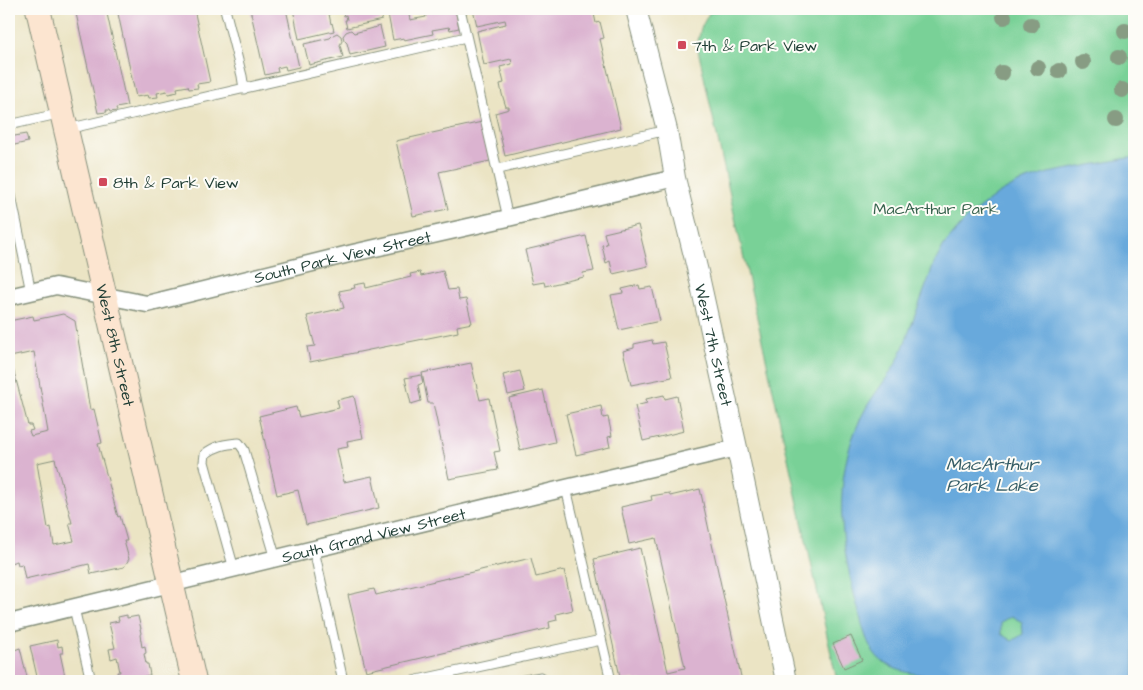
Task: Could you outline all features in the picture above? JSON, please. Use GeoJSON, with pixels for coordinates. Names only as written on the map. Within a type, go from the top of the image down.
{"type":"FeatureCollection","features":[{"type":"Feature","properties":{"kind":"main road","name":"West 8th Street"},"geometry":{"type":"LineString","coordinates":[[38,9],[194,681]]}},
{"type":"Feature","properties":{"kind":"street","name":"West 7th Street"},"geometry":{"type":"LineString","coordinates":[[636,9],[667,130],[786,681]]}},
{"type":"Feature","properties":{"kind":"street","name":"South Park View Street"},"geometry":{"type":"LineString","coordinates":[[9,297],[56,286],[147,304],[353,253],[676,178]]}},
{"type":"Feature","properties":{"kind":"street","name":"South Grand View Street"},"geometry":{"type":"LineString","coordinates":[[9,623],[737,448]]}},
{"type":"Feature","properties":{"kind":"lane"},"geometry":{"type":"LineString","coordinates":[[225,9],[244,89]]}},
{"type":"Feature","properties":{"kind":"lane"},"geometry":{"type":"LineString","coordinates":[[460,9],[508,218]]}},
{"type":"Feature","properties":{"kind":"lane"},"geometry":{"type":"LineString","coordinates":[[9,125],[65,121],[244,89],[466,37]]}},
{"type":"Feature","properties":{"kind":"lane"},"geometry":{"type":"LineString","coordinates":[[498,169],[667,130]]}},
{"type":"Feature","properties":{"kind":"lane"},"geometry":{"type":"LineString","coordinates":[[9,186],[31,292]]}},
{"type":"Feature","properties":{"kind":"lane"},"geometry":{"type":"LineString","coordinates":[[234,569],[204,462],[205,454],[222,444],[238,444],[244,450],[276,559]]}},
{"type":"Feature","properties":{"kind":"lane"},"geometry":{"type":"LineString","coordinates":[[566,488],[611,681]]}},
{"type":"Feature","properties":{"kind":"lane"},"geometry":{"type":"LineString","coordinates":[[314,550],[343,681]]}},
{"type":"Feature","properties":{"kind":"lane"},"geometry":{"type":"LineString","coordinates":[[74,608],[91,681]]}},
{"type":"Feature","properties":{"kind":"lane"},"geometry":{"type":"LineString","coordinates":[[413,681],[601,640]]}},
{"type":"Feature","properties":{"kind":"lane"},"geometry":{"type":"LineString","coordinates":[[519,681],[541,676],[546,681]]}},
{"type":"Feature","properties":{"kind":"green space","name":"MacArthur Park"},"geometry":{"type":"Polygon","coordinates":[[[727,9],[1134,9],[1134,681],[837,681],[697,45],[701,28],[709,13],[727,9]]]}},
{"type":"Feature","properties":{"kind":"water","name":"MacArthur Park Lake"},"geometry":{"type":"Polygon","coordinates":[[[1134,158],[1134,681],[952,681],[900,670],[883,662],[872,650],[862,626],[850,576],[842,527],[843,478],[848,453],[856,429],[867,406],[900,356],[934,264],[944,245],[969,216],[998,194],[1018,183],[1048,173],[1134,158]],[[1011,616],[1001,622],[1001,634],[1012,641],[1023,634],[1022,622],[1011,616]]]}},
{"type":"Feature","properties":{"kind":"building"},"geometry":{"type":"Polygon","coordinates":[[[75,9],[106,9],[127,106],[116,108],[117,111],[110,112],[106,110],[107,112],[98,113],[75,9]]]}},
{"type":"Feature","properties":{"kind":"building"},"geometry":{"type":"Polygon","coordinates":[[[117,9],[194,9],[210,82],[197,84],[198,88],[189,89],[188,86],[177,88],[178,92],[168,94],[167,91],[157,93],[158,97],[149,98],[148,95],[136,97],[117,9]]]}},
{"type":"Feature","properties":{"kind":"building"},"geometry":{"type":"Polygon","coordinates":[[[250,9],[286,9],[299,67],[286,70],[285,66],[277,68],[278,72],[265,75],[250,9]]]}},
{"type":"Feature","properties":{"kind":"building"},"geometry":{"type":"Polygon","coordinates":[[[293,9],[328,9],[334,31],[299,39],[293,9]]]}},
{"type":"Feature","properties":{"kind":"building"},"geometry":{"type":"Polygon","coordinates":[[[342,9],[379,9],[382,20],[347,28],[346,15],[344,16],[342,9]]]}},
{"type":"Feature","properties":{"kind":"building"},"geometry":{"type":"Polygon","coordinates":[[[387,9],[412,9],[408,10],[410,20],[426,17],[424,9],[455,9],[459,28],[450,30],[449,27],[432,30],[433,34],[404,40],[404,38],[393,40],[387,9]]]}},
{"type":"Feature","properties":{"kind":"building"},"geometry":{"type":"Polygon","coordinates":[[[473,9],[593,9],[596,23],[600,22],[604,38],[600,39],[621,128],[505,156],[495,113],[509,109],[509,107],[506,107],[502,94],[500,84],[504,83],[500,67],[512,64],[511,59],[484,65],[477,31],[506,24],[505,20],[477,26],[473,9]]]}},
{"type":"Feature","properties":{"kind":"building"},"geometry":{"type":"Polygon","coordinates":[[[380,26],[385,47],[350,55],[343,36],[346,32],[351,30],[354,33],[380,26]]]}},
{"type":"Feature","properties":{"kind":"building"},"geometry":{"type":"Polygon","coordinates":[[[337,33],[341,36],[342,41],[340,45],[343,57],[309,65],[304,44],[330,38],[337,33]]]}},
{"type":"Feature","properties":{"kind":"building"},"geometry":{"type":"Polygon","coordinates":[[[482,122],[490,161],[439,172],[448,209],[413,216],[396,141],[482,122]]]}},
{"type":"Feature","properties":{"kind":"building"},"geometry":{"type":"Polygon","coordinates":[[[26,134],[28,142],[10,146],[9,137],[26,134]]]}},
{"type":"Feature","properties":{"kind":"building"},"geometry":{"type":"Polygon","coordinates":[[[638,225],[648,266],[613,274],[610,261],[606,263],[602,245],[607,244],[604,233],[638,225]]]}},
{"type":"Feature","properties":{"kind":"building"},"geometry":{"type":"Polygon","coordinates":[[[586,236],[594,271],[583,273],[584,277],[545,286],[544,282],[533,284],[525,250],[586,236]]]}},
{"type":"Feature","properties":{"kind":"building"},"geometry":{"type":"Polygon","coordinates":[[[443,271],[448,290],[457,289],[459,300],[466,299],[472,323],[457,326],[458,332],[310,362],[307,347],[315,346],[307,316],[344,308],[339,291],[355,288],[354,285],[365,283],[366,288],[411,277],[410,274],[420,272],[421,276],[443,271]]]}},
{"type":"Feature","properties":{"kind":"building"},"geometry":{"type":"Polygon","coordinates":[[[639,285],[640,289],[652,287],[660,321],[619,330],[611,295],[623,293],[622,289],[639,285]]]}},
{"type":"Feature","properties":{"kind":"building"},"geometry":{"type":"Polygon","coordinates":[[[63,314],[75,321],[90,410],[94,409],[102,443],[98,444],[118,517],[120,516],[127,541],[124,541],[129,559],[124,567],[91,574],[89,564],[25,579],[22,564],[18,565],[17,561],[10,563],[9,321],[33,316],[34,320],[63,314]],[[34,352],[10,357],[28,425],[31,425],[33,430],[29,431],[31,436],[48,432],[34,352]],[[55,459],[37,463],[48,528],[51,527],[54,545],[74,541],[69,523],[72,523],[55,459]]]}},
{"type":"Feature","properties":{"kind":"building"},"geometry":{"type":"Polygon","coordinates":[[[652,340],[653,344],[664,342],[672,377],[631,385],[623,351],[634,348],[634,344],[652,340]]]}},
{"type":"Feature","properties":{"kind":"building"},"geometry":{"type":"Polygon","coordinates":[[[471,363],[480,400],[489,398],[500,451],[494,452],[498,470],[449,479],[433,403],[428,403],[422,373],[471,363]]]}},
{"type":"Feature","properties":{"kind":"building"},"geometry":{"type":"Polygon","coordinates":[[[520,371],[525,391],[508,395],[503,375],[520,371]]]}},
{"type":"Feature","properties":{"kind":"building"},"geometry":{"type":"Polygon","coordinates":[[[421,375],[423,383],[418,385],[421,401],[411,404],[405,378],[421,375]]]}},
{"type":"Feature","properties":{"kind":"building"},"geometry":{"type":"Polygon","coordinates":[[[543,390],[555,442],[520,450],[509,398],[543,390]]]}},
{"type":"Feature","properties":{"kind":"building"},"geometry":{"type":"Polygon","coordinates":[[[664,395],[665,399],[677,396],[684,431],[643,441],[635,406],[647,403],[646,399],[664,395]]]}},
{"type":"Feature","properties":{"kind":"building"},"geometry":{"type":"Polygon","coordinates":[[[354,396],[363,438],[347,441],[348,447],[337,449],[344,482],[372,476],[379,508],[306,525],[298,490],[277,495],[259,416],[296,407],[299,417],[339,408],[337,400],[354,396]]]}},
{"type":"Feature","properties":{"kind":"building"},"geometry":{"type":"Polygon","coordinates":[[[601,406],[603,418],[608,417],[612,436],[608,437],[610,447],[576,455],[566,414],[601,406]]]}},
{"type":"Feature","properties":{"kind":"building"},"geometry":{"type":"Polygon","coordinates":[[[700,489],[742,681],[635,681],[634,679],[621,681],[594,559],[640,548],[668,672],[685,668],[656,538],[629,544],[621,507],[652,500],[651,496],[669,493],[670,496],[700,489]]]}},
{"type":"Feature","properties":{"kind":"building"},"geometry":{"type":"Polygon","coordinates":[[[531,558],[536,577],[564,570],[573,610],[556,614],[557,620],[549,622],[550,628],[366,671],[348,595],[374,589],[376,595],[531,558]]]}},
{"type":"Feature","properties":{"kind":"building"},"geometry":{"type":"Polygon","coordinates":[[[127,615],[127,618],[138,616],[142,647],[145,646],[146,653],[144,654],[150,675],[119,681],[117,672],[120,672],[117,657],[111,659],[109,649],[115,648],[109,623],[119,621],[118,617],[127,615]]]}},
{"type":"Feature","properties":{"kind":"building"},"geometry":{"type":"Polygon","coordinates":[[[851,636],[862,660],[844,668],[833,644],[851,636]]]}},
{"type":"Feature","properties":{"kind":"building"},"geometry":{"type":"Polygon","coordinates":[[[57,640],[58,647],[62,646],[63,653],[60,653],[66,681],[38,681],[30,646],[57,640]]]}},
{"type":"Feature","properties":{"kind":"building"},"geometry":{"type":"Polygon","coordinates":[[[20,648],[28,681],[9,681],[9,652],[20,648]]]}},
{"type":"Feature","properties":{"kind":"place","name":"7th & Park View"},"geometry":{"type":"Point","coordinates":[682,45]}},
{"type":"Feature","properties":{"kind":"place","name":"8th & Park View"},"geometry":{"type":"Point","coordinates":[103,182]}}]}
